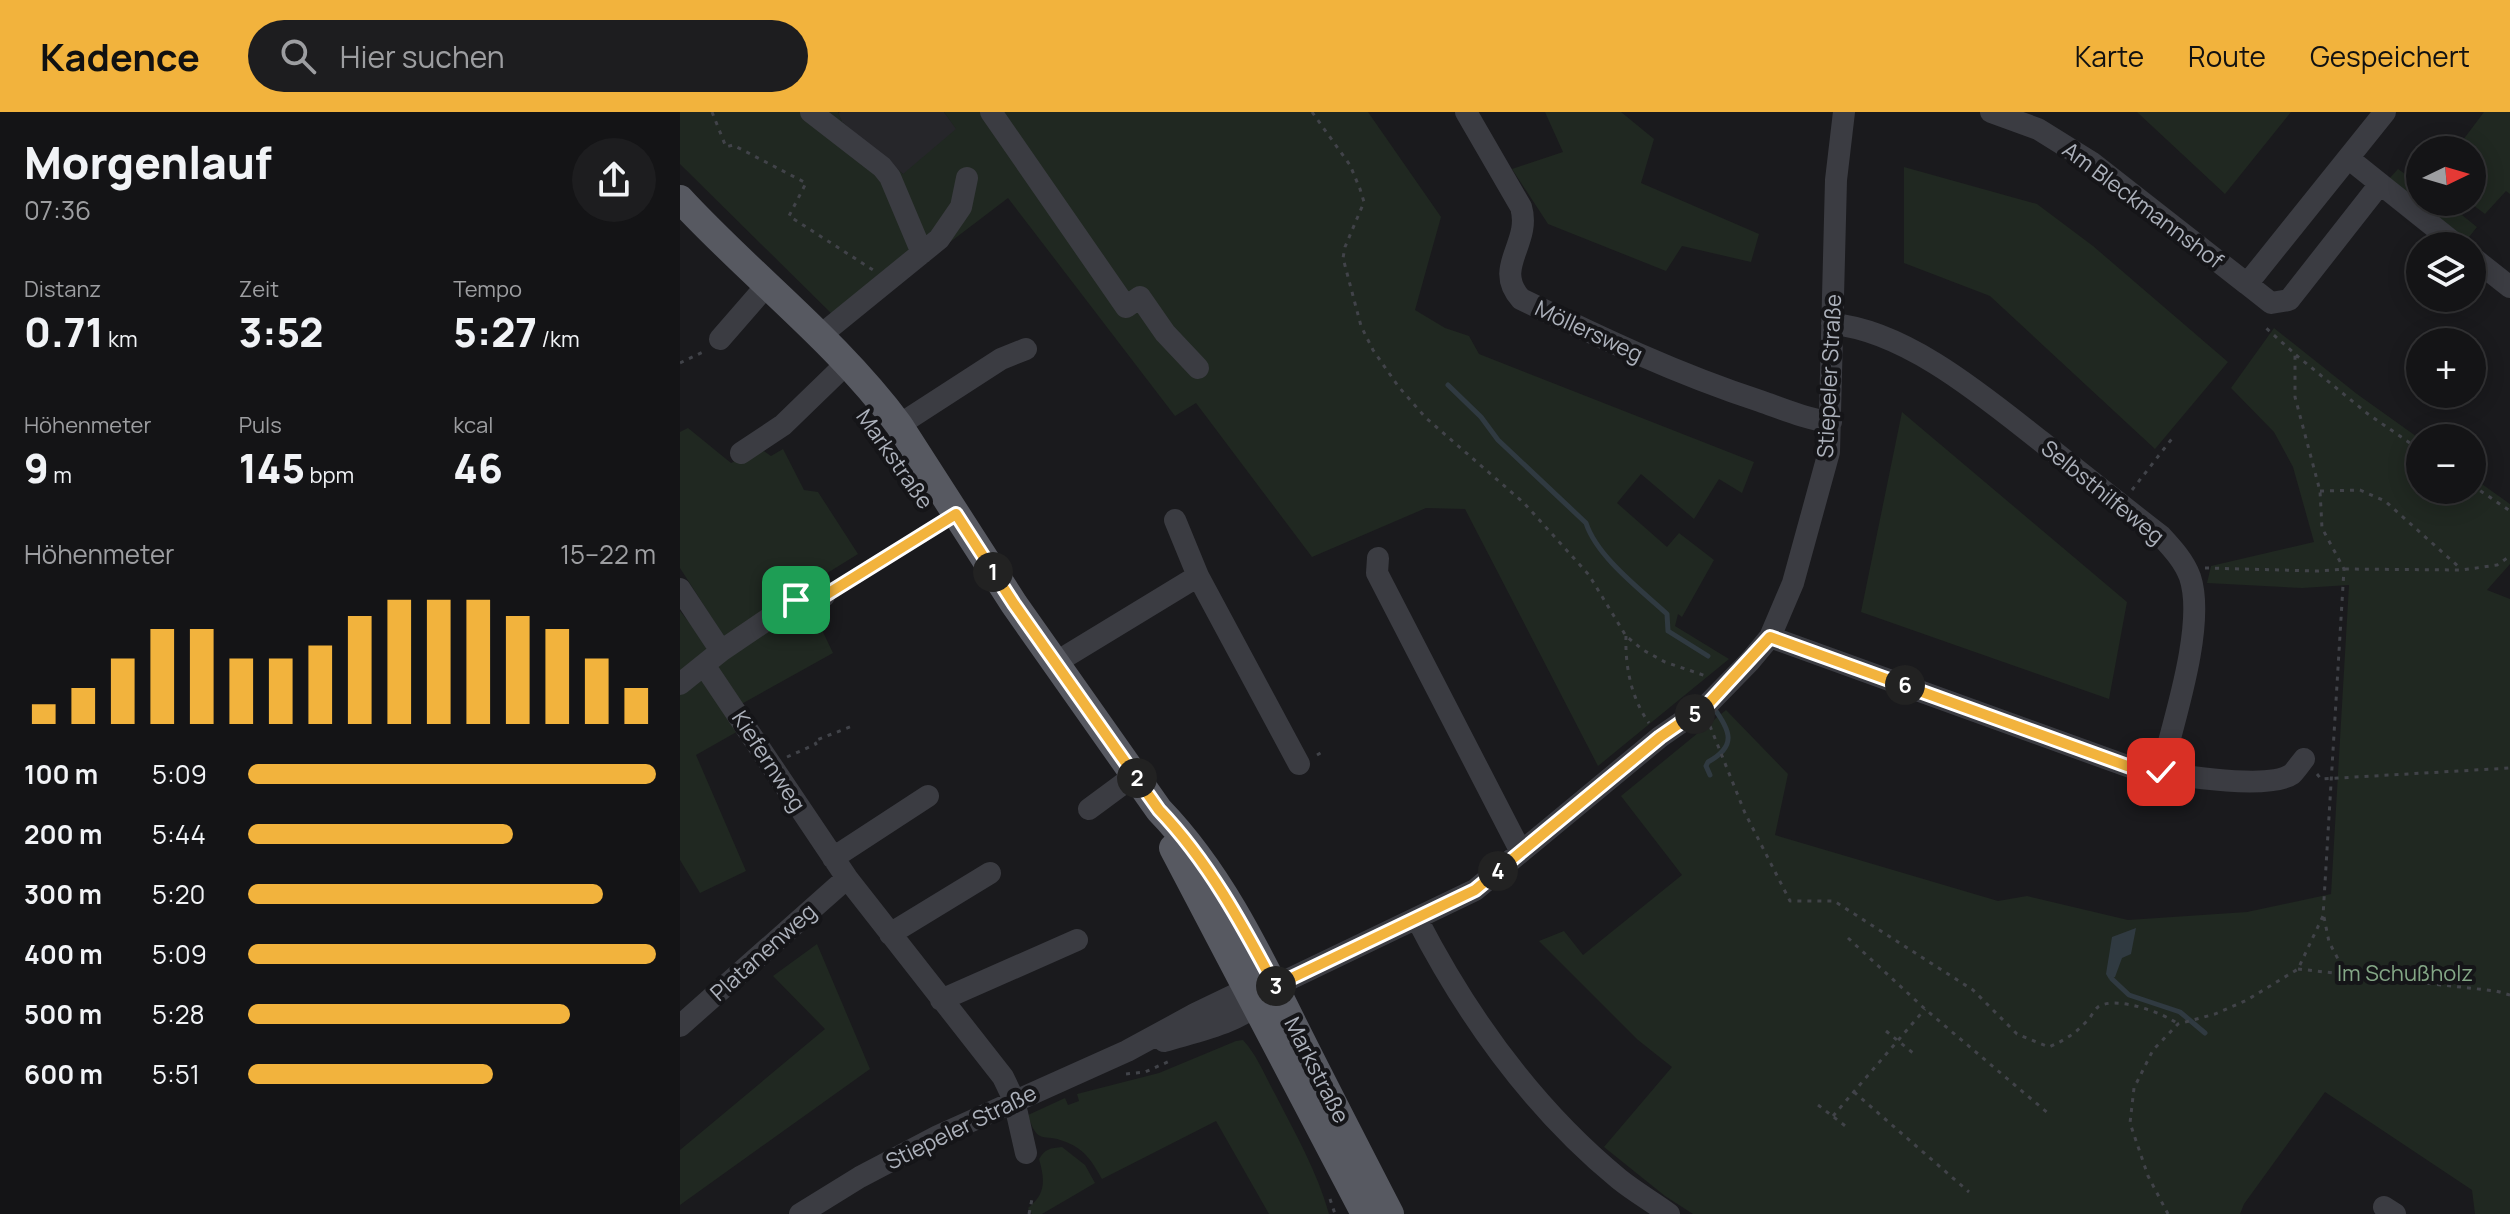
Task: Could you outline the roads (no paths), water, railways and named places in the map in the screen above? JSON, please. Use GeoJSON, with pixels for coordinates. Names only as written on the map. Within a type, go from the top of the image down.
{"type":"FeatureCollection","features":[{"type":"Feature","properties":{"kind":"main road","name":"Markstraße"},"geometry":{"type":"LineString","coordinates":[[680,199],[714,249],[767,285],[821,335],[899,425],[1055,663],[1159,810],[1178,859],[1390,1214]]}},
{"type":"Feature","properties":{"kind":"main road","name":"Markstraße"},"geometry":{"type":"LineString","coordinates":[[1259,994],[1365,1214]]}},
{"type":"Feature","properties":{"kind":"street"},"geometry":{"type":"LineString","coordinates":[[811,112],[882,167],[890,177],[922,253]]}},
{"type":"Feature","properties":{"kind":"street"},"geometry":{"type":"LineString","coordinates":[[991,112],[1126,307],[1140,297],[1165,333],[1198,368]]}},
{"type":"Feature","properties":{"kind":"street","name":"Möllersweg"},"geometry":{"type":"LineString","coordinates":[[1466,112],[1521,207],[1525,221],[1523,235],[1509,274],[1513,290],[1521,299],[1671,369],[1817,421],[1831,422]]}},
{"type":"Feature","properties":{"kind":"street"},"geometry":{"type":"LineString","coordinates":[[1479,135],[1487,124],[1486,112]]}},
{"type":"Feature","properties":{"kind":"street","name":"Stiepeler Straße"},"geometry":{"type":"LineString","coordinates":[[800,1214],[860,1177],[1014,1100],[1127,1051],[1195,1014],[1259,994],[1475,890],[1660,737],[1703,708],[1750,661],[1770,637],[1788,597],[1812,522],[1829,452],[1836,180],[1844,112]]}},
{"type":"Feature","properties":{"kind":"street","name":"Am Bleckmannshof"},"geometry":{"type":"LineString","coordinates":[[1991,112],[2038,129],[2091,162],[2271,303],[2289,300],[2380,184]]}},
{"type":"Feature","properties":{"kind":"street"},"geometry":{"type":"LineString","coordinates":[[2247,284],[2385,112]]}},
{"type":"Feature","properties":{"kind":"street"},"geometry":{"type":"LineString","coordinates":[[2348,158],[2440,232]]}},
{"type":"Feature","properties":{"kind":"street"},"geometry":{"type":"LineString","coordinates":[[821,335],[939,239],[961,207],[967,178]]}},
{"type":"Feature","properties":{"kind":"street"},"geometry":{"type":"LineString","coordinates":[[2486,268],[2510,287]]}},
{"type":"Feature","properties":{"kind":"street"},"geometry":{"type":"LineString","coordinates":[[720,339],[767,285]]}},
{"type":"Feature","properties":{"kind":"street","name":"Selbsthilfeweg"},"geometry":{"type":"LineString","coordinates":[[1832,324],[1846,325],[1927,358],[1968,385],[2161,536],[2186,568],[2193,596],[2191,641],[2161,772]]}},
{"type":"Feature","properties":{"kind":"street","name":"Markstraße"},"geometry":{"type":"LineString","coordinates":[[899,425],[1001,359],[1026,349]]}},
{"type":"Feature","properties":{"kind":"street"},"geometry":{"type":"LineString","coordinates":[[741,453],[783,425],[847,363]]}},
{"type":"Feature","properties":{"kind":"street"},"geometry":{"type":"LineString","coordinates":[[1175,520],[1198,576],[1299,764]]}},
{"type":"Feature","properties":{"kind":"street"},"geometry":{"type":"LineString","coordinates":[[1378,558],[1377,573],[1521,852]]}},
{"type":"Feature","properties":{"kind":"street"},"geometry":{"type":"LineString","coordinates":[[1055,663],[1198,576]]}},
{"type":"Feature","properties":{"kind":"street","name":"Kiefernweg"},"geometry":{"type":"LineString","coordinates":[[680,589],[713,658],[772,764],[833,858],[1003,1077],[1014,1100],[1026,1153]]}},
{"type":"Feature","properties":{"kind":"street"},"geometry":{"type":"LineString","coordinates":[[680,684],[796,600],[824,596]]}},
{"type":"Feature","properties":{"kind":"street"},"geometry":{"type":"LineString","coordinates":[[1770,637],[2130,767],[2187,778],[2258,780],[2290,775],[2304,759]]}},
{"type":"Feature","properties":{"kind":"street"},"geometry":{"type":"LineString","coordinates":[[1089,809],[1135,775]]}},
{"type":"Feature","properties":{"kind":"street"},"geometry":{"type":"LineString","coordinates":[[833,858],[928,796]]}},
{"type":"Feature","properties":{"kind":"street"},"geometry":{"type":"LineString","coordinates":[[890,934],[990,873]]}},
{"type":"Feature","properties":{"kind":"street","name":"Platanenweg"},"geometry":{"type":"LineString","coordinates":[[681,1022],[847,878]]}},
{"type":"Feature","properties":{"kind":"street"},"geometry":{"type":"LineString","coordinates":[[1417,919],[1483,1030],[1519,1078],[1567,1131],[1619,1179],[1669,1214]]}},
{"type":"Feature","properties":{"kind":"street"},"geometry":{"type":"LineString","coordinates":[[941,1000],[1077,940]]}},
{"type":"Feature","properties":{"kind":"waterway"},"geometry":{"type":"LineString","coordinates":[[1448,385],[1481,417],[1498,440],[1586,523],[1610,560],[1667,614],[1668,631],[1708,656]]}},
{"type":"Feature","properties":{"kind":"waterway"},"geometry":{"type":"LineString","coordinates":[[1710,775],[1706,766],[1724,750],[1728,738],[1724,723],[1713,707]]}},
{"type":"Feature","properties":{"kind":"waterway"},"geometry":{"type":"LineString","coordinates":[[2112,979],[2129,995],[2180,1012],[2205,1033]]}},
{"type":"Feature","properties":{"kind":"park label","name":"Im Schußholz"},"geometry":{"type":"Point","coordinates":[2405,973]}}]}
